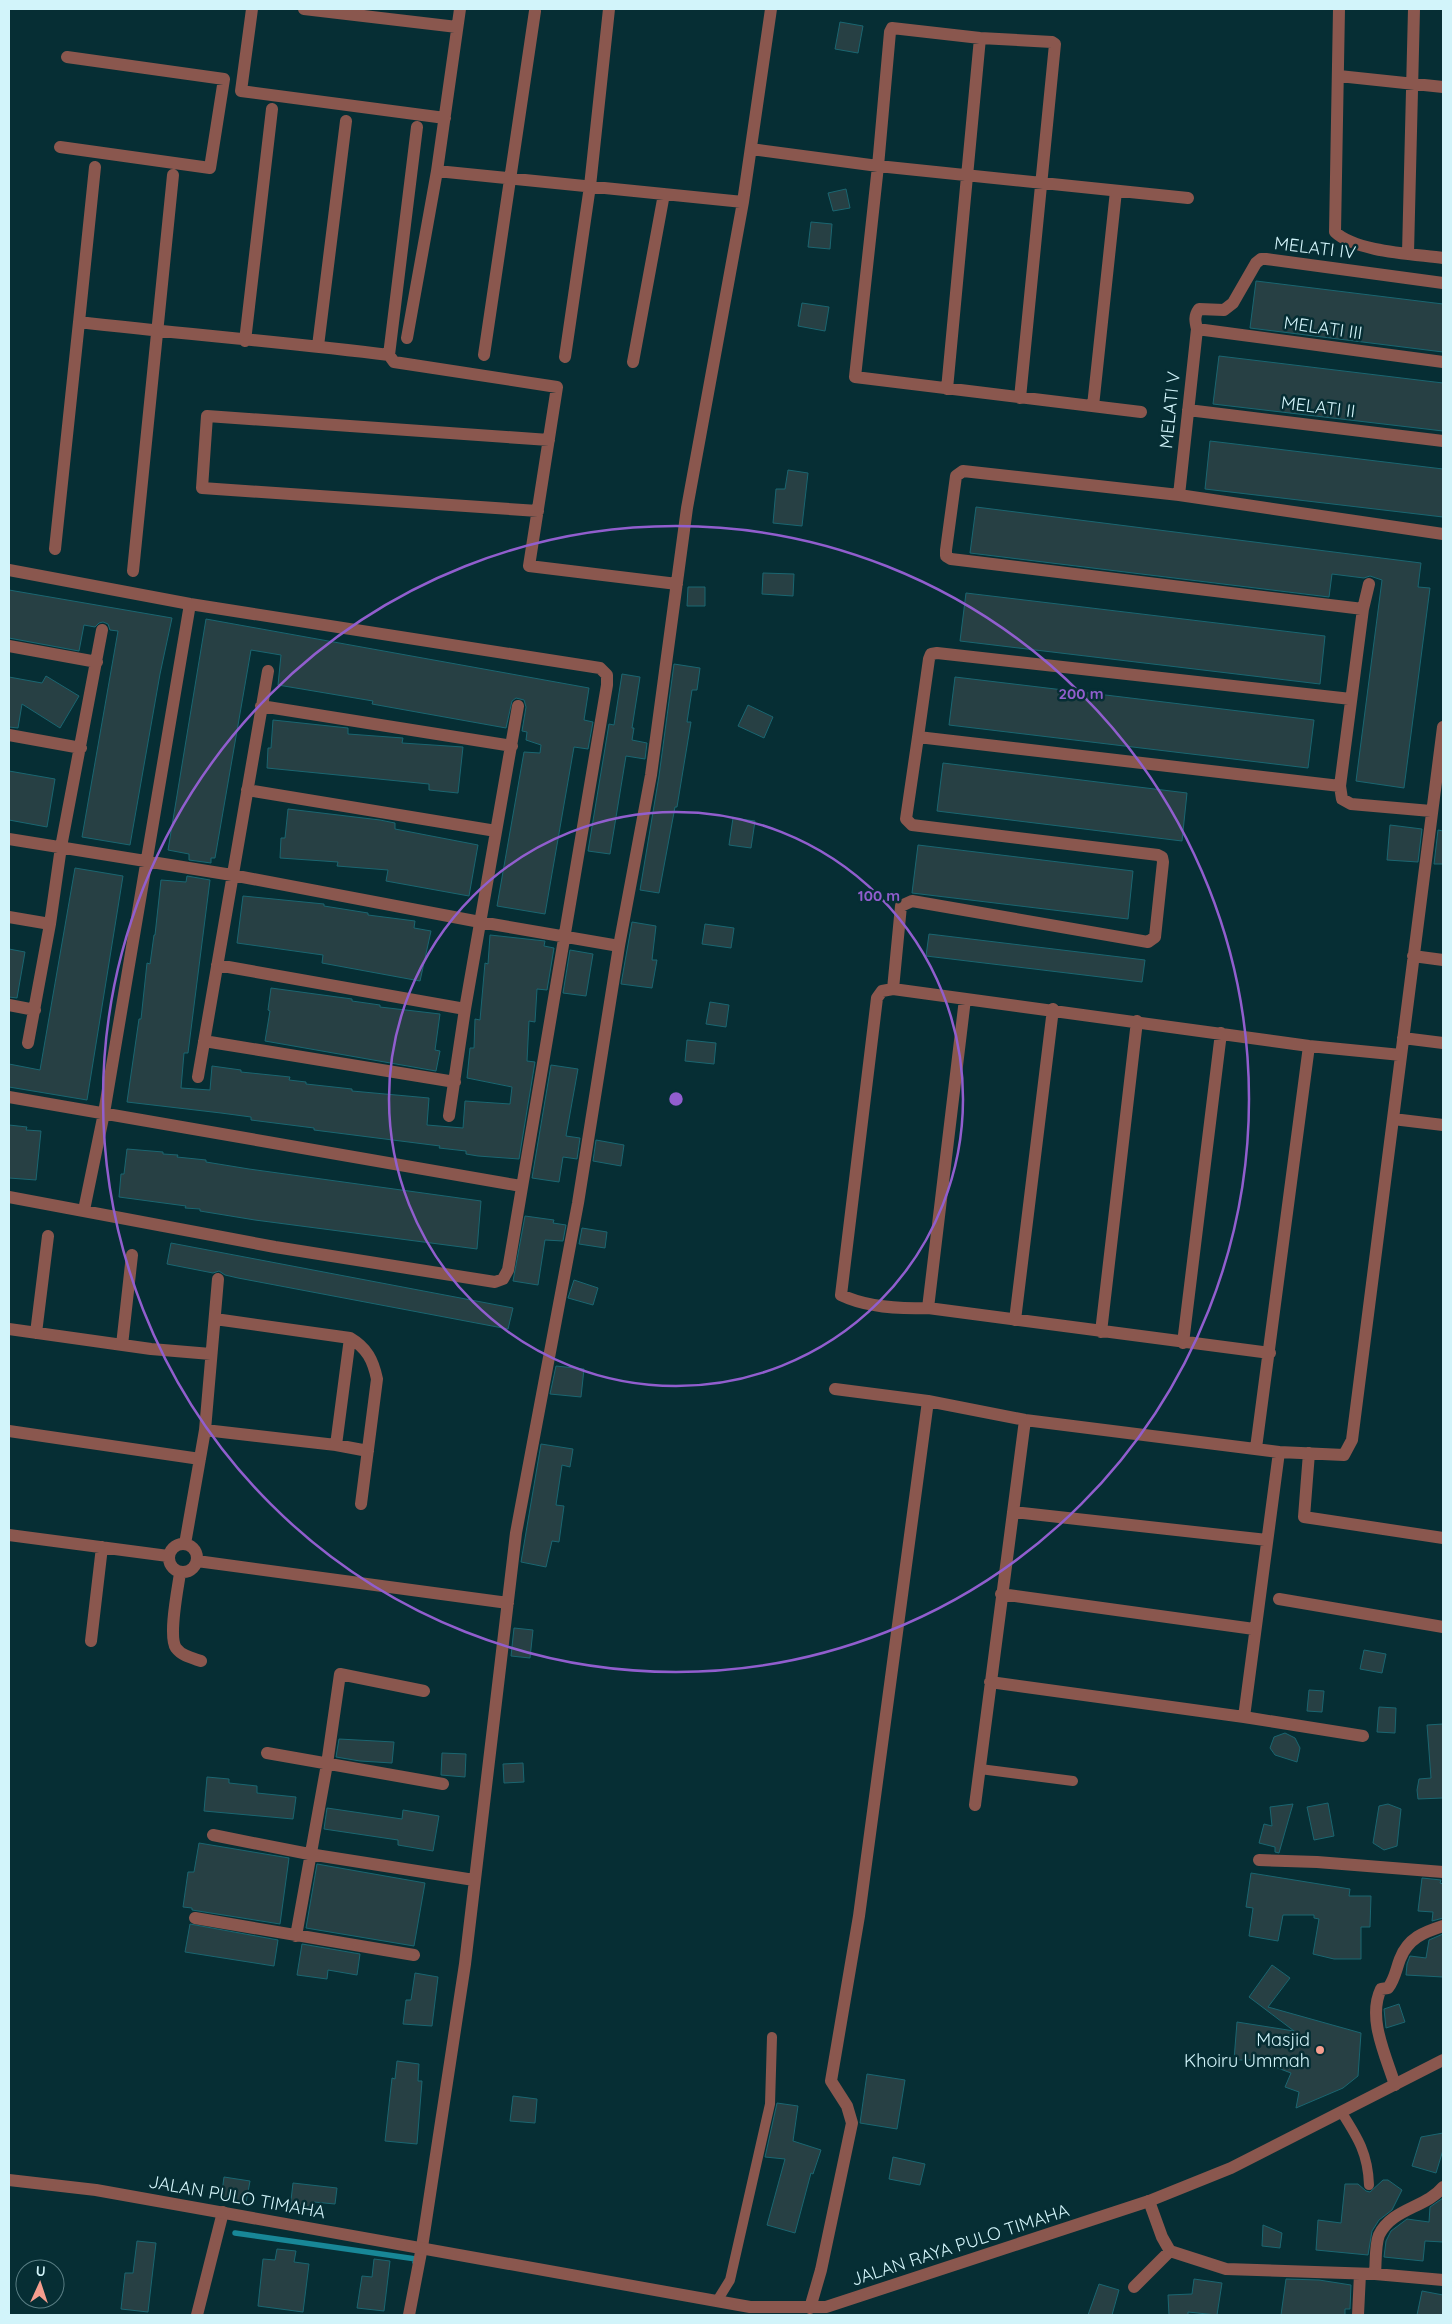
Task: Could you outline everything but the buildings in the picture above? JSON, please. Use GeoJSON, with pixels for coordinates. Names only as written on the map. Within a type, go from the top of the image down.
{"type":"FeatureCollection","features":[{"type":"Feature","properties":{"kind":"street"},"geometry":{"type":"LineString","coordinates":[[241,91],[252,9]]}},
{"type":"Feature","properties":{"kind":"street"},"geometry":{"type":"LineString","coordinates":[[304,9],[458,28]]}},
{"type":"Feature","properties":{"kind":"street"},"geometry":{"type":"LineString","coordinates":[[407,338],[437,171],[460,9]]}},
{"type":"Feature","properties":{"kind":"street"},"geometry":{"type":"LineString","coordinates":[[565,357],[590,186],[609,9]]}},
{"type":"Feature","properties":{"kind":"street"},"geometry":{"type":"LineString","coordinates":[[408,2315],[422,2247],[463,1974],[508,1603],[527,1465],[578,1203],[619,946],[650,775],[687,508],[743,202],[771,9]]}},
{"type":"Feature","properties":{"kind":"street"},"geometry":{"type":"LineString","coordinates":[[1339,9],[1335,232],[1343,239],[1358,246],[1443,258]]}},
{"type":"Feature","properties":{"kind":"street"},"geometry":{"type":"LineString","coordinates":[[1408,253],[1414,9]]}},
{"type":"Feature","properties":{"kind":"street"},"geometry":{"type":"LineString","coordinates":[[484,355],[535,11]]}},
{"type":"Feature","properties":{"kind":"street"},"geometry":{"type":"LineString","coordinates":[[1020,398],[1055,44],[1052,42],[980,38],[892,28],[890,32],[878,166],[855,377],[1020,398],[1141,412]]}},
{"type":"Feature","properties":{"kind":"street"},"geometry":{"type":"LineString","coordinates":[[947,389],[980,38]]}},
{"type":"Feature","properties":{"kind":"street"},"geometry":{"type":"LineString","coordinates":[[67,57],[224,79],[241,91],[445,118]]}},
{"type":"Feature","properties":{"kind":"street"},"geometry":{"type":"LineString","coordinates":[[1339,76],[1443,87]]}},
{"type":"Feature","properties":{"kind":"street"},"geometry":{"type":"LineString","coordinates":[[60,147],[210,168],[224,79]]}},
{"type":"Feature","properties":{"kind":"street"},"geometry":{"type":"LineString","coordinates":[[245,341],[272,109]]}},
{"type":"Feature","properties":{"kind":"street"},"geometry":{"type":"LineString","coordinates":[[318,346],[346,121]]}},
{"type":"Feature","properties":{"kind":"street"},"geometry":{"type":"LineString","coordinates":[[388,355],[417,127]]}},
{"type":"Feature","properties":{"kind":"street"},"geometry":{"type":"LineString","coordinates":[[751,150],[878,166],[1188,198]]}},
{"type":"Feature","properties":{"kind":"street"},"geometry":{"type":"LineString","coordinates":[[55,549],[95,167]]}},
{"type":"Feature","properties":{"kind":"street"},"geometry":{"type":"LineString","coordinates":[[437,171],[743,202]]}},
{"type":"Feature","properties":{"kind":"street"},"geometry":{"type":"LineString","coordinates":[[133,571],[173,175]]}},
{"type":"Feature","properties":{"kind":"street"},"geometry":{"type":"LineString","coordinates":[[1093,406],[1116,190]]}},
{"type":"Feature","properties":{"kind":"street"},"geometry":{"type":"LineString","coordinates":[[633,362],[664,194]]}},
{"type":"Feature","properties":{"kind":"street","name":"MELATI IV"},"geometry":{"type":"LineString","coordinates":[[1198,329],[1195,321],[1196,314],[1200,309],[1224,310],[1233,303],[1256,263],[1261,259],[1443,283]]}},
{"type":"Feature","properties":{"kind":"street"},"geometry":{"type":"LineString","coordinates":[[79,322],[245,341],[318,346],[388,355],[394,362],[558,387],[529,566],[677,584]]}},
{"type":"Feature","properties":{"kind":"street","name":"MELATI III"},"geometry":{"type":"LineString","coordinates":[[1198,329],[1443,362]]}},
{"type":"Feature","properties":{"kind":"street","name":"MELATI V"},"geometry":{"type":"LineString","coordinates":[[1179,495],[1198,329]]}},
{"type":"Feature","properties":{"kind":"street","name":"MELATI II"},"geometry":{"type":"LineString","coordinates":[[1188,410],[1443,441]]}},
{"type":"Feature","properties":{"kind":"street"},"geometry":{"type":"LineString","coordinates":[[538,511],[202,488],[208,416],[549,440]]}},
{"type":"Feature","properties":{"kind":"street"},"geometry":{"type":"LineString","coordinates":[[1363,609],[951,559],[946,556],[956,476],[958,472],[1179,495],[1443,534]]}},
{"type":"Feature","properties":{"kind":"street"},"geometry":{"type":"LineString","coordinates":[[9,570],[190,604],[600,668],[606,675],[607,685],[508,1270],[503,1279],[495,1282],[275,1247],[9,1197]]}},
{"type":"Feature","properties":{"kind":"street"},"geometry":{"type":"LineString","coordinates":[[1369,584],[1363,609],[1340,786],[1342,799],[1351,804],[1431,811]]}},
{"type":"Feature","properties":{"kind":"street"},"geometry":{"type":"LineString","coordinates":[[84,1210],[104,1113],[190,604]]}},
{"type":"Feature","properties":{"kind":"street"},"geometry":{"type":"LineString","coordinates":[[28,1043],[50,924],[61,847],[102,630]]}},
{"type":"Feature","properties":{"kind":"street"},"geometry":{"type":"LineString","coordinates":[[9,646],[97,662]]}},
{"type":"Feature","properties":{"kind":"street"},"geometry":{"type":"LineString","coordinates":[[893,989],[901,906],[912,901],[1148,942],[1155,937],[1164,862],[1162,857],[1158,855],[912,825],[906,819],[931,654],[937,653],[1352,699]]}},
{"type":"Feature","properties":{"kind":"street"},"geometry":{"type":"LineString","coordinates":[[198,1077],[268,671]]}},
{"type":"Feature","properties":{"kind":"street"},"geometry":{"type":"LineString","coordinates":[[261,706],[512,746]]}},
{"type":"Feature","properties":{"kind":"street"},"geometry":{"type":"LineString","coordinates":[[449,1116],[464,1009],[518,706]]}},
{"type":"Feature","properties":{"kind":"street"},"geometry":{"type":"LineString","coordinates":[[835,1389],[928,1401],[1025,1420],[1279,1452],[1344,1455],[1352,1440],[1443,726]]}},
{"type":"Feature","properties":{"kind":"street"},"geometry":{"type":"LineString","coordinates":[[9,735],[81,748]]}},
{"type":"Feature","properties":{"kind":"street"},"geometry":{"type":"LineString","coordinates":[[918,737],[1340,786]]}},
{"type":"Feature","properties":{"kind":"street"},"geometry":{"type":"LineString","coordinates":[[247,790],[496,831]]}},
{"type":"Feature","properties":{"kind":"street"},"geometry":{"type":"LineString","coordinates":[[9,839],[232,875],[619,946]]}},
{"type":"Feature","properties":{"kind":"street"},"geometry":{"type":"LineString","coordinates":[[9,917],[50,924]]}},
{"type":"Feature","properties":{"kind":"street"},"geometry":{"type":"LineString","coordinates":[[1413,956],[1443,960]]}},
{"type":"Feature","properties":{"kind":"street"},"geometry":{"type":"LineString","coordinates":[[217,965],[464,1009]]}},
{"type":"Feature","properties":{"kind":"street"},"geometry":{"type":"LineString","coordinates":[[1270,1353],[928,1308],[854,1301],[841,1295],[878,998],[882,990],[893,989],[1053,1009],[1309,1046],[1400,1055]]}},
{"type":"Feature","properties":{"kind":"street"},"geometry":{"type":"LineString","coordinates":[[928,1308],[965,999]]}},
{"type":"Feature","properties":{"kind":"street"},"geometry":{"type":"LineString","coordinates":[[9,1005],[35,1010]]}},
{"type":"Feature","properties":{"kind":"street"},"geometry":{"type":"LineString","coordinates":[[1015,1320],[1053,1009]]}},
{"type":"Feature","properties":{"kind":"street"},"geometry":{"type":"LineString","coordinates":[[1101,1332],[1137,1021]]}},
{"type":"Feature","properties":{"kind":"street"},"geometry":{"type":"LineString","coordinates":[[1183,1343],[1221,1033]]}},
{"type":"Feature","properties":{"kind":"street"},"geometry":{"type":"LineString","coordinates":[[1403,1038],[1443,1043]]}},
{"type":"Feature","properties":{"kind":"street"},"geometry":{"type":"LineString","coordinates":[[204,1041],[455,1082]]}},
{"type":"Feature","properties":{"kind":"street"},"geometry":{"type":"LineString","coordinates":[[1256,1448],[1309,1046]]}},
{"type":"Feature","properties":{"kind":"street"},"geometry":{"type":"LineString","coordinates":[[9,1097],[521,1186]]}},
{"type":"Feature","properties":{"kind":"street"},"geometry":{"type":"LineString","coordinates":[[1393,1119],[1443,1125]]}},
{"type":"Feature","properties":{"kind":"street"},"geometry":{"type":"LineString","coordinates":[[36,1333],[48,1236]]}},
{"type":"Feature","properties":{"kind":"street"},"geometry":{"type":"LineString","coordinates":[[122,1345],[132,1255]]}},
{"type":"Feature","properties":{"kind":"street"},"geometry":{"type":"LineString","coordinates":[[185,1544],[205,1430],[218,1280]]}},
{"type":"Feature","properties":{"kind":"street"},"geometry":{"type":"LineString","coordinates":[[215,1319],[350,1338],[361,1345],[367,1352],[374,1364],[377,1379],[361,1504]]}},
{"type":"Feature","properties":{"kind":"street"},"geometry":{"type":"LineString","coordinates":[[9,1329],[122,1345],[211,1354]]}},
{"type":"Feature","properties":{"kind":"street"},"geometry":{"type":"LineString","coordinates":[[336,1445],[350,1338]]}},
{"type":"Feature","properties":{"kind":"street"},"geometry":{"type":"LineString","coordinates":[[810,2308],[823,2260],[852,2123],[847,2106],[831,2081],[859,1916],[928,1401]]}},
{"type":"Feature","properties":{"kind":"street"},"geometry":{"type":"LineString","coordinates":[[975,1805],[1025,1420]]}},
{"type":"Feature","properties":{"kind":"street"},"geometry":{"type":"LineString","coordinates":[[205,1430],[336,1445],[368,1451]]}},
{"type":"Feature","properties":{"kind":"street"},"geometry":{"type":"LineString","coordinates":[[9,1431],[200,1458]]}},
{"type":"Feature","properties":{"kind":"street"},"geometry":{"type":"LineString","coordinates":[[1244,1717],[1254,1629],[1279,1452]]}},
{"type":"Feature","properties":{"kind":"street"},"geometry":{"type":"LineString","coordinates":[[1309,1454],[1304,1517],[1443,1538]]}},
{"type":"Feature","properties":{"kind":"street"},"geometry":{"type":"LineString","coordinates":[[1013,1512],[1267,1540]]}},
{"type":"Feature","properties":{"kind":"street"},"geometry":{"type":"LineString","coordinates":[[9,1539],[102,1547],[168,1556]]}},
{"type":"Feature","properties":{"kind":"street"},"geometry":{"type":"LineString","coordinates":[[185,1544],[192,1547],[196,1553],[197,1561],[194,1568],[188,1572],[180,1573],[173,1570],[168,1556],[171,1549],[185,1544]]}},
{"type":"Feature","properties":{"kind":"street"},"geometry":{"type":"LineString","coordinates":[[90,1641],[102,1547]]}},
{"type":"Feature","properties":{"kind":"street"},"geometry":{"type":"LineString","coordinates":[[197,1561],[508,1603]]}},
{"type":"Feature","properties":{"kind":"street"},"geometry":{"type":"LineString","coordinates":[[180,1573],[173,1636],[175,1647],[185,1656],[201,1661]]}},
{"type":"Feature","properties":{"kind":"street"},"geometry":{"type":"LineString","coordinates":[[1001,1594],[1254,1629]]}},
{"type":"Feature","properties":{"kind":"street"},"geometry":{"type":"LineString","coordinates":[[1279,1599],[1443,1627]]}},
{"type":"Feature","properties":{"kind":"street"},"geometry":{"type":"LineString","coordinates":[[296,1936],[309,1854],[327,1764],[340,1674],[424,1691]]}},
{"type":"Feature","properties":{"kind":"street"},"geometry":{"type":"LineString","coordinates":[[990,1682],[1244,1717],[1363,1736]]}},
{"type":"Feature","properties":{"kind":"street"},"geometry":{"type":"LineString","coordinates":[[267,1753],[443,1784]]}},
{"type":"Feature","properties":{"kind":"street"},"geometry":{"type":"LineString","coordinates":[[213,1835],[309,1854],[474,1880]]}},
{"type":"Feature","properties":{"kind":"street"},"geometry":{"type":"LineString","coordinates":[[1258,1860],[1317,1862],[1443,1872]]}},
{"type":"Feature","properties":{"kind":"street"},"geometry":{"type":"LineString","coordinates":[[195,1918],[414,1955]]}},
{"type":"Feature","properties":{"kind":"street"},"geometry":{"type":"LineString","coordinates":[[1395,2086],[1377,2025],[1375,2001],[1381,1989],[1388,1988],[1395,1977],[1400,1958],[1408,1943],[1423,1933],[1443,1926]]}},
{"type":"Feature","properties":{"kind":"street","name":"JALAN RAYA PULO TIMAHA"},"geometry":{"type":"LineString","coordinates":[[458,2254],[750,2307],[810,2308],[827,2311],[1151,2207],[1342,2113],[1443,2060]]}},
{"type":"Feature","properties":{"kind":"street","name":"JALAN PULO TIMAHA"},"geometry":{"type":"LineString","coordinates":[[9,2180],[96,2190],[458,2254]]}},
{"type":"Feature","properties":{"kind":"street"},"geometry":{"type":"LineString","coordinates":[[1375,2274],[1379,2236],[1388,2221],[1397,2214],[1435,2196],[1443,2187]]}},
{"type":"Feature","properties":{"kind":"street"},"geometry":{"type":"LineString","coordinates":[[1151,2207],[1162,2237],[1170,2251],[1226,2269],[1375,2274],[1443,2280]]}},
{"type":"Feature","properties":{"kind":"street"},"geometry":{"type":"LineString","coordinates":[[197,2315],[223,2212]]}},
{"type":"Feature","properties":{"kind":"street"},"geometry":{"type":"LineString","coordinates":[[1134,2287],[1170,2251]]}},
{"type":"Feature","properties":{"kind":"street"},"geometry":{"type":"LineString","coordinates":[[1358,2315],[1360,2274]]}},
{"type":"Feature","properties":{"kind":"lane"},"geometry":{"type":"LineString","coordinates":[[980,1769],[1073,1781]]}},
{"type":"Feature","properties":{"kind":"lane"},"geometry":{"type":"LineString","coordinates":[[717,2301],[730,2280],[770,2104],[772,2037]]}},
{"type":"Feature","properties":{"kind":"lane"},"geometry":{"type":"LineString","coordinates":[[1342,2113],[1363,2149],[1368,2164],[1369,2185]]}},
{"type":"Feature","properties":{"kind":"waterway"},"geometry":{"type":"LineString","coordinates":[[235,2233],[416,2259],[415,2262]]}},
{"type":"Feature","properties":{"kind":"place","name":"Masjid Khoiru Ummah"},"geometry":{"type":"Point","coordinates":[1320,2050]}}]}
